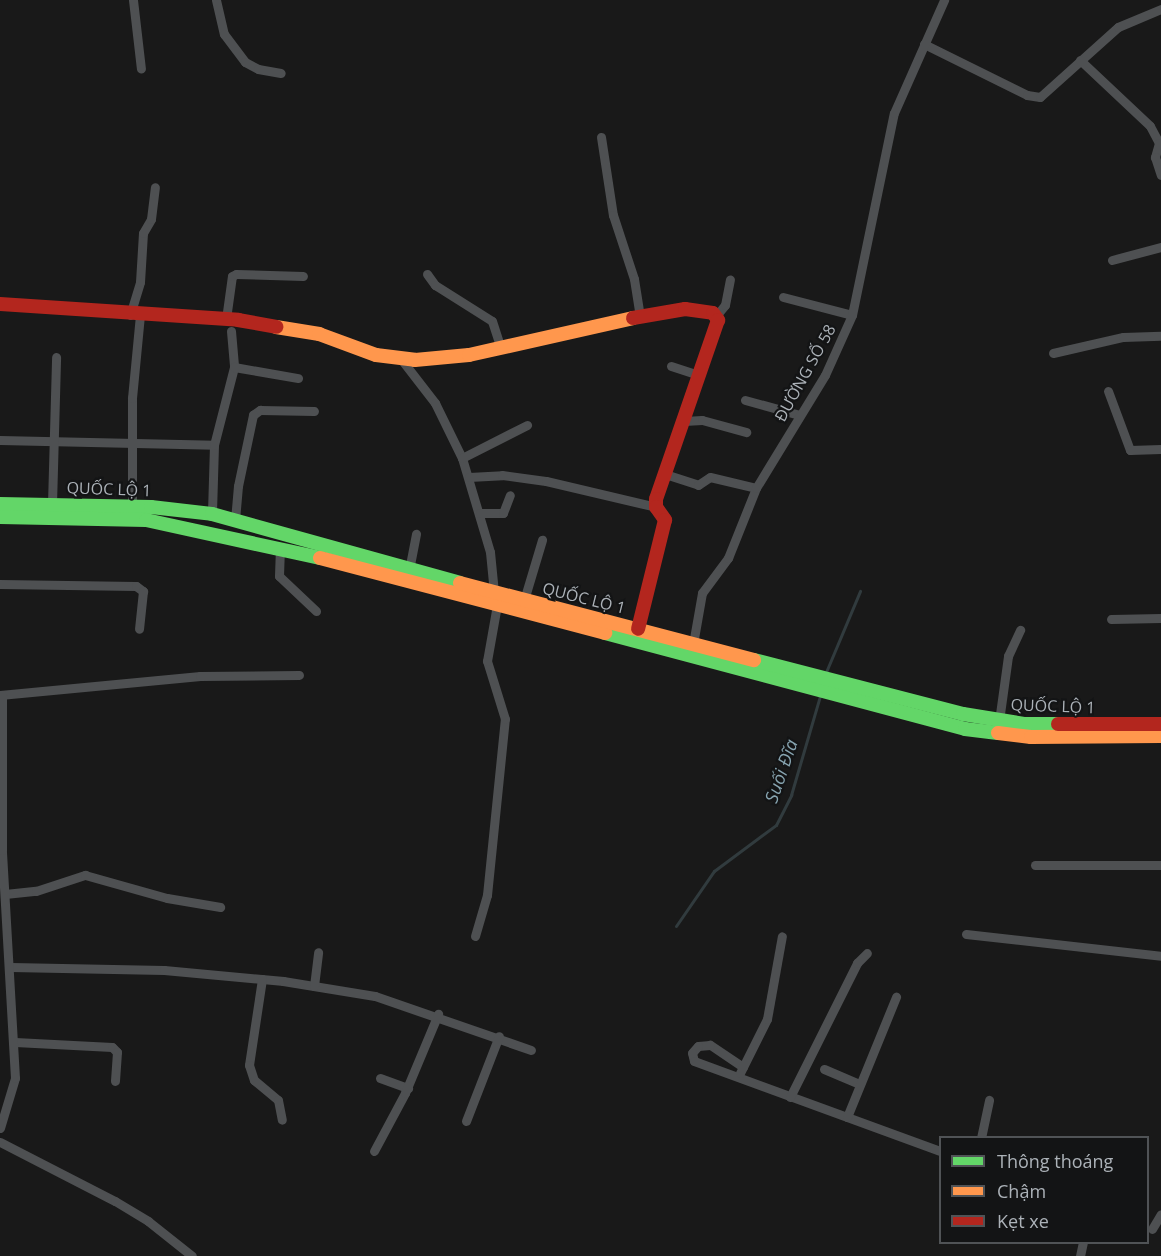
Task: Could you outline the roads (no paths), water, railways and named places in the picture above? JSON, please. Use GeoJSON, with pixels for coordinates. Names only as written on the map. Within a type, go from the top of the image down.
{"type":"FeatureCollection","features":[{"type":"Feature","properties":{"kind":"main road"},"geometry":{"type":"LineString","coordinates":[[0,304],[319,334],[356,350],[401,359],[438,359],[501,348],[640,316],[685,309],[716,316],[656,507],[665,520],[638,629]]}},
{"type":"Feature","properties":{"kind":"main road","name":"QUỐC LỘ 1"},"geometry":{"type":"LineString","coordinates":[[0,504],[132,506],[212,514],[410,570],[496,599],[524,600],[638,629],[811,682]]}},
{"type":"Feature","properties":{"kind":"main road","name":"QUỐC LỘ 1"},"geometry":{"type":"LineString","coordinates":[[0,517],[146,520],[280,547],[496,599],[834,688],[965,729],[1004,734],[1161,736]]}},
{"type":"Feature","properties":{"kind":"main road","name":"QUỐC LỘ 1"},"geometry":{"type":"LineString","coordinates":[[834,688],[999,721],[1046,725],[1161,724]]}},
{"type":"Feature","properties":{"kind":"street"},"geometry":{"type":"LineString","coordinates":[[133,0],[141,69]]}},
{"type":"Feature","properties":{"kind":"street"},"geometry":{"type":"LineString","coordinates":[[216,0],[224,34],[245,62],[258,69],[280,73]]}},
{"type":"Feature","properties":{"kind":"street","name":"ĐƯỜNG SỐ 58"},"geometry":{"type":"LineString","coordinates":[[693,644],[702,593],[728,558],[756,488],[834,357],[852,315],[894,113],[944,0]]}},
{"type":"Feature","properties":{"kind":"street"},"geometry":{"type":"LineString","coordinates":[[924,44],[1027,95],[1040,97],[1118,27],[1161,9]]}},
{"type":"Feature","properties":{"kind":"street"},"geometry":{"type":"LineString","coordinates":[[1080,60],[1150,126],[1159,143],[1155,157],[1161,175]]}},
{"type":"Feature","properties":{"kind":"street"},"geometry":{"type":"LineString","coordinates":[[601,137],[613,215],[634,279],[640,316]]}},
{"type":"Feature","properties":{"kind":"street"},"geometry":{"type":"LineString","coordinates":[[132,506],[135,315],[144,233],[151,219],[155,187]]}},
{"type":"Feature","properties":{"kind":"street"},"geometry":{"type":"LineString","coordinates":[[1112,261],[1161,247]]}},
{"type":"Feature","properties":{"kind":"street"},"geometry":{"type":"LineString","coordinates":[[212,514],[214,445],[234,367],[228,325],[232,276],[236,274],[303,276]]}},
{"type":"Feature","properties":{"kind":"street"},"geometry":{"type":"LineString","coordinates":[[427,274],[441,290],[464,300],[492,321],[501,348]]}},
{"type":"Feature","properties":{"kind":"street"},"geometry":{"type":"LineString","coordinates":[[716,316],[725,305],[730,279]]}},
{"type":"Feature","properties":{"kind":"street"},"geometry":{"type":"LineString","coordinates":[[783,297],[852,315]]}},
{"type":"Feature","properties":{"kind":"street"},"geometry":{"type":"LineString","coordinates":[[1053,353],[1123,337],[1161,336]]}},
{"type":"Feature","properties":{"kind":"street"},"geometry":{"type":"LineString","coordinates":[[52,504],[56,357]]}},
{"type":"Feature","properties":{"kind":"street"},"geometry":{"type":"LineString","coordinates":[[401,359],[435,403],[462,458],[480,513],[496,599],[487,661],[505,719],[487,895],[475,936]]}},
{"type":"Feature","properties":{"kind":"street"},"geometry":{"type":"LineString","coordinates":[[671,366],[699,375]]}},
{"type":"Feature","properties":{"kind":"street"},"geometry":{"type":"LineString","coordinates":[[234,367],[298,378]]}},
{"type":"Feature","properties":{"kind":"street"},"geometry":{"type":"LineString","coordinates":[[1108,392],[1130,450],[1161,449]]}},
{"type":"Feature","properties":{"kind":"street"},"geometry":{"type":"LineString","coordinates":[[745,400],[800,415]]}},
{"type":"Feature","properties":{"kind":"street"},"geometry":{"type":"LineString","coordinates":[[235,520],[238,486],[254,415],[260,410],[314,411]]}},
{"type":"Feature","properties":{"kind":"street"},"geometry":{"type":"LineString","coordinates":[[684,421],[702,420],[746,432]]}},
{"type":"Feature","properties":{"kind":"street"},"geometry":{"type":"LineString","coordinates":[[462,458],[527,425]]}},
{"type":"Feature","properties":{"kind":"street"},"geometry":{"type":"LineString","coordinates":[[0,440],[214,445]]}},
{"type":"Feature","properties":{"kind":"street"},"geometry":{"type":"LineString","coordinates":[[665,474],[698,485],[710,477],[756,488]]}},
{"type":"Feature","properties":{"kind":"street"},"geometry":{"type":"LineString","coordinates":[[469,477],[502,475],[546,481],[656,507]]}},
{"type":"Feature","properties":{"kind":"street"},"geometry":{"type":"LineString","coordinates":[[480,513],[502,513],[510,495]]}},
{"type":"Feature","properties":{"kind":"street"},"geometry":{"type":"LineString","coordinates":[[410,570],[416,534]]}},
{"type":"Feature","properties":{"kind":"street"},"geometry":{"type":"LineString","coordinates":[[524,600],[542,540]]}},
{"type":"Feature","properties":{"kind":"street"},"geometry":{"type":"LineString","coordinates":[[280,547],[279,576],[316,612]]}},
{"type":"Feature","properties":{"kind":"street"},"geometry":{"type":"LineString","coordinates":[[0,584],[136,586],[143,591],[139,629]]}},
{"type":"Feature","properties":{"kind":"street"},"geometry":{"type":"LineString","coordinates":[[1111,619],[1161,618]]}},
{"type":"Feature","properties":{"kind":"street"},"geometry":{"type":"LineString","coordinates":[[999,721],[1008,656],[1020,630]]}},
{"type":"Feature","properties":{"kind":"street"},"geometry":{"type":"LineString","coordinates":[[0,1128],[14,1090],[15,1042],[5,894],[1,695],[200,675],[299,675]]}},
{"type":"Feature","properties":{"kind":"street"},"geometry":{"type":"LineString","coordinates":[[1035,865],[1161,865]]}},
{"type":"Feature","properties":{"kind":"street"},"geometry":{"type":"LineString","coordinates":[[5,894],[36,891],[85,875],[167,898],[220,907]]}},
{"type":"Feature","properties":{"kind":"street"},"geometry":{"type":"LineString","coordinates":[[966,934],[1161,956]]}},
{"type":"Feature","properties":{"kind":"street"},"geometry":{"type":"LineString","coordinates":[[738,1078],[767,1019],[782,936]]}},
{"type":"Feature","properties":{"kind":"street"},"geometry":{"type":"LineString","coordinates":[[314,986],[318,952]]}},
{"type":"Feature","properties":{"kind":"street"},"geometry":{"type":"LineString","coordinates":[[790,1097],[857,963],[867,953]]}},
{"type":"Feature","properties":{"kind":"street"},"geometry":{"type":"LineString","coordinates":[[11,967],[110,966],[262,979],[314,986],[375,996],[438,1014],[531,1050]]}},
{"type":"Feature","properties":{"kind":"street"},"geometry":{"type":"LineString","coordinates":[[262,979],[249,1065],[254,1080],[278,1100],[282,1120]]}},
{"type":"Feature","properties":{"kind":"street"},"geometry":{"type":"LineString","coordinates":[[847,1118],[859,1083],[896,997]]}},
{"type":"Feature","properties":{"kind":"street"},"geometry":{"type":"LineString","coordinates":[[374,1151],[408,1088],[438,1014]]}},
{"type":"Feature","properties":{"kind":"street"},"geometry":{"type":"LineString","coordinates":[[466,1121],[499,1036]]}},
{"type":"Feature","properties":{"kind":"street"},"geometry":{"type":"LineString","coordinates":[[15,1042],[112,1047],[117,1052],[115,1081]]}},
{"type":"Feature","properties":{"kind":"street"},"geometry":{"type":"LineString","coordinates":[[743,1067],[715,1047],[694,1049],[694,1061],[939,1151]]}},
{"type":"Feature","properties":{"kind":"street"},"geometry":{"type":"LineString","coordinates":[[824,1069],[859,1083]]}},
{"type":"Feature","properties":{"kind":"street"},"geometry":{"type":"LineString","coordinates":[[380,1078],[408,1088]]}},
{"type":"Feature","properties":{"kind":"street"},"geometry":{"type":"LineString","coordinates":[[981,1136],[988,1100]]}},
{"type":"Feature","properties":{"kind":"street"},"geometry":{"type":"LineString","coordinates":[[0,1142],[123,1206],[192,1256]]}},
{"type":"Feature","properties":{"kind":"street"},"geometry":{"type":"LineString","coordinates":[[1154,1229],[1161,1214]]}},
{"type":"Feature","properties":{"kind":"waterway","name":"Suối Đĩa"},"geometry":{"type":"LineString","coordinates":[[826,672],[860,591]]}},
{"type":"Feature","properties":{"kind":"waterway","name":"Suối Đĩa"},"geometry":{"type":"LineString","coordinates":[[676,926],[714,871],[776,825],[791,795],[820,696]]}}]}
